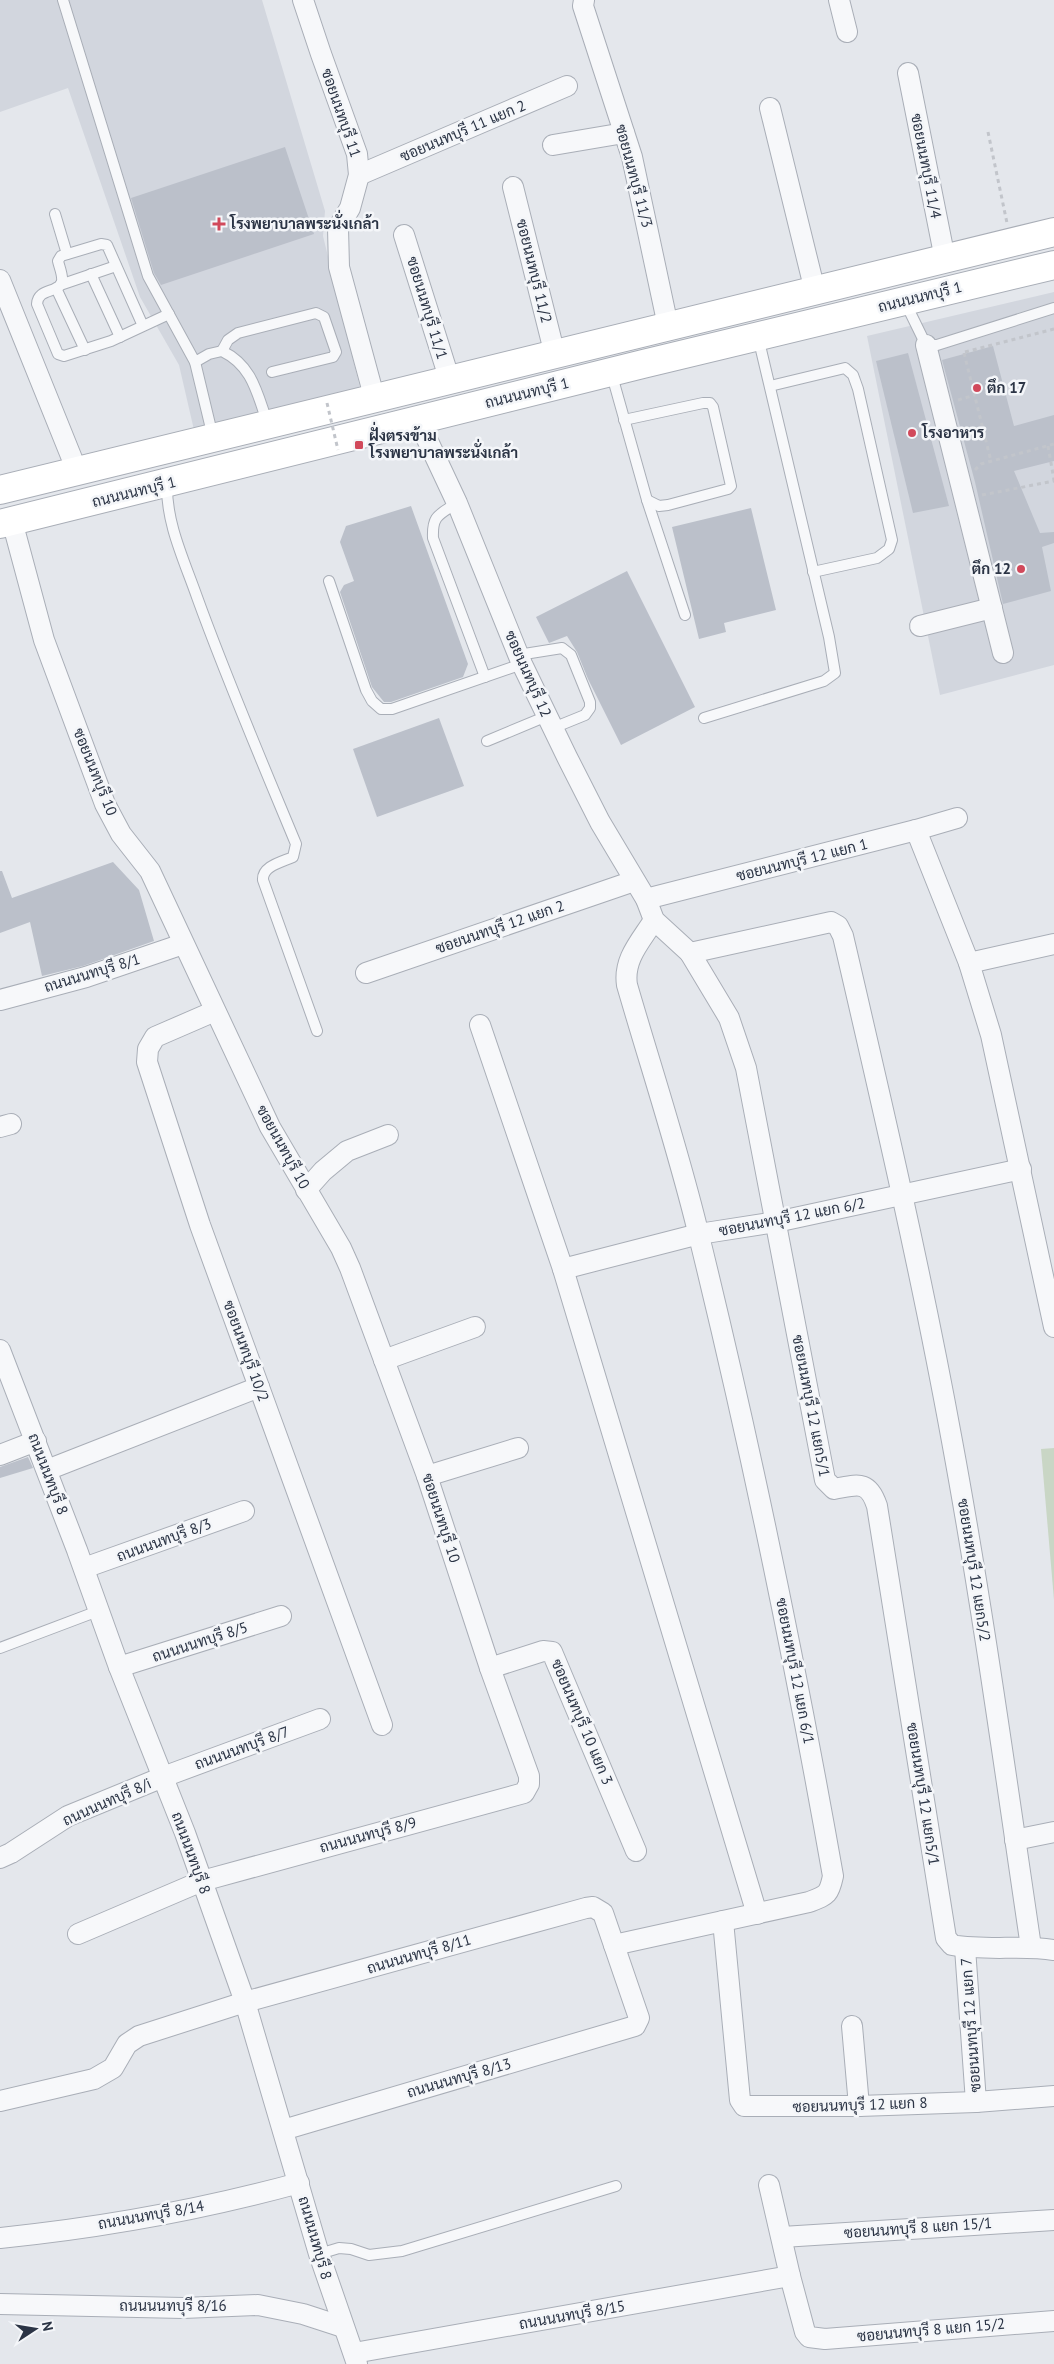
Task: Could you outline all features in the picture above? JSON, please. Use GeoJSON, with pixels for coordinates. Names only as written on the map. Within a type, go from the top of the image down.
{"type":"FeatureCollection","features":[{"type":"Feature","properties":{"kind":"main road","name":"ถนนนนทบุรี 1"},"geometry":{"type":"LineString","coordinates":[[0,490],[375,400],[1054,232]]}},
{"type":"Feature","properties":{"kind":"main road","name":"ถนนนนทบุรี 1"},"geometry":{"type":"LineString","coordinates":[[6,522],[167,484],[611,372],[1054,264]]}},
{"type":"Feature","properties":{"kind":"street","name":"ซอยนนทบุรี 11"},"geometry":{"type":"LineString","coordinates":[[303,0],[358,154],[359,175],[350,208],[338,228],[338,260],[375,400]]}},
{"type":"Feature","properties":{"kind":"street","name":"ซอยนนทบุรี 11/3"},"geometry":{"type":"LineString","coordinates":[[584,0],[594,41],[632,157],[668,326]]}},
{"type":"Feature","properties":{"kind":"street"},"geometry":{"type":"LineString","coordinates":[[839,0],[847,32]]}},
{"type":"Feature","properties":{"kind":"street","name":"ซอยนนทบุรี 11/4"},"geometry":{"type":"LineString","coordinates":[[908,73],[945,259]]}},
{"type":"Feature","properties":{"kind":"street","name":"ซอยนนทบุรี 11 แยก 2"},"geometry":{"type":"LineString","coordinates":[[359,175],[567,86]]}},
{"type":"Feature","properties":{"kind":"street"},"geometry":{"type":"LineString","coordinates":[[770,108],[815,291]]}},
{"type":"Feature","properties":{"kind":"street"},"geometry":{"type":"LineString","coordinates":[[553,145],[624,133]]}},
{"type":"Feature","properties":{"kind":"street","name":"ซอยนนทบุรี 11/2"},"geometry":{"type":"LineString","coordinates":[[513,188],[555,355]]}},
{"type":"Feature","properties":{"kind":"street","name":"ซอยนนทบุรี 11/1"},"geometry":{"type":"LineString","coordinates":[[404,236],[450,381]]}},
{"type":"Feature","properties":{"kind":"street"},"geometry":{"type":"LineString","coordinates":[[0,280],[77,471]]}},
{"type":"Feature","properties":{"kind":"street"},"geometry":{"type":"LineString","coordinates":[[928,353],[1003,652]]}},
{"type":"Feature","properties":{"kind":"street","name":"ซอยนนทบุรี 12"},"geometry":{"type":"LineString","coordinates":[[418,420],[457,503],[520,660],[600,822],[646,899],[654,920]]}},
{"type":"Feature","properties":{"kind":"street","name":"ซอยนนทบุรี 10"},"geometry":{"type":"LineString","coordinates":[[6,522],[44,640],[105,804],[121,834],[150,871],[270,1127],[341,1248],[427,1476],[490,1668],[529,1776],[530,1784]]}},
{"type":"Feature","properties":{"kind":"street"},"geometry":{"type":"LineString","coordinates":[[920,626],[992,608]]}},
{"type":"Feature","properties":{"kind":"street","name":"ซอยนนทบุรี 12 แยก 1"},"geometry":{"type":"LineString","coordinates":[[646,899],[957,818]]}},
{"type":"Feature","properties":{"kind":"street"},"geometry":{"type":"LineString","coordinates":[[916,830],[969,962],[991,1035],[1054,1327]]}},
{"type":"Feature","properties":{"kind":"street","name":"ซอยนนทบุรี 12 แยก 2"},"geometry":{"type":"LineString","coordinates":[[366,973],[634,881]]}},
{"type":"Feature","properties":{"kind":"street"},"geometry":{"type":"LineString","coordinates":[[654,920],[626,963],[625,973],[699,1234]]}},
{"type":"Feature","properties":{"kind":"street","name":"ซอยนนทบุรี 12 แยก5/1"},"geometry":{"type":"LineString","coordinates":[[654,920],[690,953],[729,1018],[746,1068],[825,1480],[834,1489],[858,1485],[866,1487],[873,1494],[877,1506],[946,1938],[952,1945],[965,1948]]}},
{"type":"Feature","properties":{"kind":"street","name":"ซอยนนทบุรี 12 แยก5/2"},"geometry":{"type":"LineString","coordinates":[[690,953],[830,922],[838,926],[843,936],[904,1195],[962,1492],[1031,1947]]}},
{"type":"Feature","properties":{"kind":"street","name":"ถนนนนทบุรี 8/1"},"geometry":{"type":"LineString","coordinates":[[0,1000],[86,977],[183,944]]}},
{"type":"Feature","properties":{"kind":"street"},"geometry":{"type":"LineString","coordinates":[[969,962],[1054,944]]}},
{"type":"Feature","properties":{"kind":"street","name":"ซอยนนทบุรี 10/2"},"geometry":{"type":"LineString","coordinates":[[215,1011],[155,1037],[148,1049],[146,1059],[200,1224],[382,1725]]}},
{"type":"Feature","properties":{"kind":"street"},"geometry":{"type":"LineString","coordinates":[[480,1025],[563,1269],[757,1914]]}},
{"type":"Feature","properties":{"kind":"street"},"geometry":{"type":"LineString","coordinates":[[306,1190],[323,1171],[347,1151],[388,1135]]}},
{"type":"Feature","properties":{"kind":"street","name":"ซอยนนทบุรี 12 แยก 6/2"},"geometry":{"type":"LineString","coordinates":[[563,1269],[699,1234],[776,1222],[1021,1169]]}},
{"type":"Feature","properties":{"kind":"street","name":"ซอยนนทบุรี 12 แยก 6/1"},"geometry":{"type":"LineString","coordinates":[[614,1944],[809,1902],[826,1895],[831,1888],[833,1876],[807,1727],[761,1508],[699,1234]]}},
{"type":"Feature","properties":{"kind":"street"},"geometry":{"type":"LineString","coordinates":[[384,1360],[475,1327]]}},
{"type":"Feature","properties":{"kind":"street","name":"ถนนนนทบุรี 8"},"geometry":{"type":"LineString","coordinates":[[0,1350],[84,1568],[119,1667],[163,1777],[246,2002],[300,2183],[319,2254],[343,2327],[356,2358]]}},
{"type":"Feature","properties":{"kind":"street"},"geometry":{"type":"LineString","coordinates":[[47,1470],[259,1387]]}},
{"type":"Feature","properties":{"kind":"street"},"geometry":{"type":"LineString","coordinates":[[0,1455],[36,1441]]}},
{"type":"Feature","properties":{"kind":"street"},"geometry":{"type":"LineString","coordinates":[[427,1476],[518,1448]]}},
{"type":"Feature","properties":{"kind":"street","name":"ถนนนนทบุรี 8/3"},"geometry":{"type":"LineString","coordinates":[[84,1568],[244,1511]]}},
{"type":"Feature","properties":{"kind":"street","name":"ถนนนนทบุรี 8/5"},"geometry":{"type":"LineString","coordinates":[[119,1667],[281,1616]]}},
{"type":"Feature","properties":{"kind":"street","name":"ซอยนนทบุรี 10 แยก 3"},"geometry":{"type":"LineString","coordinates":[[490,1668],[543,1651],[552,1652],[636,1851]]}},
{"type":"Feature","properties":{"kind":"street","name":"ถนนนนทบุรี 8/7"},"geometry":{"type":"LineString","coordinates":[[163,1777],[320,1719]]}},
{"type":"Feature","properties":{"kind":"street","name":"ถนนนนทบุรี 8/i"},"geometry":{"type":"LineString","coordinates":[[0,1858],[12,1853],[68,1816],[163,1777]]}},
{"type":"Feature","properties":{"kind":"street","name":"ถนนนนทบุรี 8/9"},"geometry":{"type":"LineString","coordinates":[[78,1934],[202,1881],[524,1793],[530,1784]]}},
{"type":"Feature","properties":{"kind":"street"},"geometry":{"type":"LineString","coordinates":[[1015,1840],[1054,1832]]}},
{"type":"Feature","properties":{"kind":"street","name":"ถนนนนทบุรี 8/11"},"geometry":{"type":"LineString","coordinates":[[0,2101],[94,2079],[113,2068],[127,2044],[140,2036],[246,2002],[593,1907],[600,1909],[603,1913],[614,1944]]}},
{"type":"Feature","properties":{"kind":"street","name":"ซอยนนทบุรี 12 แยก 8"},"geometry":{"type":"LineString","coordinates":[[723,1921],[740,2100],[744,2106],[859,2106],[976,2102],[1054,2096]]}},
{"type":"Feature","properties":{"kind":"street","name":"ถนนนนทบุรี 8/13"},"geometry":{"type":"LineString","coordinates":[[283,2130],[635,2026],[639,2018],[614,1944]]}},
{"type":"Feature","properties":{"kind":"street"},"geometry":{"type":"LineString","coordinates":[[965,1948],[1031,1947],[1054,1950]]}},
{"type":"Feature","properties":{"kind":"street","name":"ซอยนนทบุรี 12 แยก 7"},"geometry":{"type":"LineString","coordinates":[[965,1948],[976,2102]]}},
{"type":"Feature","properties":{"kind":"street"},"geometry":{"type":"LineString","coordinates":[[852,2026],[859,2106]]}},
{"type":"Feature","properties":{"kind":"street","name":"ถนนนนทบุรี 8/14"},"geometry":{"type":"LineString","coordinates":[[0,2238],[51,2233],[242,2199],[300,2183]]}},
{"type":"Feature","properties":{"kind":"street"},"geometry":{"type":"LineString","coordinates":[[769,2185],[790,2276]]}},
{"type":"Feature","properties":{"kind":"street","name":"ซอยนนทบุรี 8 แยก 15/1"},"geometry":{"type":"LineString","coordinates":[[782,2237],[1054,2220]]}},
{"type":"Feature","properties":{"kind":"street","name":"ซอยนนทบุรี 8 แยก 15/2"},"geometry":{"type":"LineString","coordinates":[[790,2276],[805,2332],[809,2337],[825,2339],[1054,2321]]}},
{"type":"Feature","properties":{"kind":"street","name":"ถนนนนทบุรี 8/15"},"geometry":{"type":"LineString","coordinates":[[356,2358],[790,2276]]}},
{"type":"Feature","properties":{"kind":"street","name":"ถนนนนทบุรี 8/16"},"geometry":{"type":"LineString","coordinates":[[0,2304],[183,2308],[258,2305],[303,2314],[343,2327]]}},
{"type":"Feature","properties":{"kind":"lane"},"geometry":{"type":"LineString","coordinates":[[63,0],[148,276],[195,362],[214,438]]}},
{"type":"Feature","properties":{"kind":"lane"},"geometry":{"type":"LineString","coordinates":[[55,214],[67,254]]}},
{"type":"Feature","properties":{"kind":"lane"},"geometry":{"type":"LineString","coordinates":[[58,286],[62,280],[58,261],[60,256],[100,244],[107,245],[143,326]]}},
{"type":"Feature","properties":{"kind":"lane"},"geometry":{"type":"LineString","coordinates":[[116,266],[58,286],[38,296],[37,304],[57,352],[64,356],[85,350],[120,337],[169,314]]}},
{"type":"Feature","properties":{"kind":"lane"},"geometry":{"type":"LineString","coordinates":[[91,274],[120,337]]}},
{"type":"Feature","properties":{"kind":"lane"},"geometry":{"type":"LineString","coordinates":[[58,286],[85,350]]}},
{"type":"Feature","properties":{"kind":"lane"},"geometry":{"type":"LineString","coordinates":[[904,301],[928,353],[937,345],[1054,308]]}},
{"type":"Feature","properties":{"kind":"lane"},"geometry":{"type":"LineString","coordinates":[[222,351],[228,340],[238,333],[316,313],[324,317],[336,352],[333,357],[272,372]]}},
{"type":"Feature","properties":{"kind":"lane"},"geometry":{"type":"LineString","coordinates":[[704,718],[824,681],[835,673],[758,336]]}},
{"type":"Feature","properties":{"kind":"lane"},"geometry":{"type":"LineString","coordinates":[[195,362],[209,354],[222,351],[242,363],[254,384],[268,425]]}},
{"type":"Feature","properties":{"kind":"lane"},"geometry":{"type":"LineString","coordinates":[[770,386],[845,368],[853,374],[858,389],[892,540],[889,549],[877,558],[813,572]]}},
{"type":"Feature","properties":{"kind":"lane"},"geometry":{"type":"LineString","coordinates":[[611,372],[647,500],[685,615]]}},
{"type":"Feature","properties":{"kind":"lane"},"geometry":{"type":"LineString","coordinates":[[624,420],[703,403],[710,403],[713,407],[731,486],[728,490],[668,506],[659,506],[647,500]]}},
{"type":"Feature","properties":{"kind":"lane"},"geometry":{"type":"LineString","coordinates":[[167,484],[167,505],[177,539],[219,659],[296,844],[293,857],[266,869],[262,874],[262,880],[317,1032]]}},
{"type":"Feature","properties":{"kind":"lane"},"geometry":{"type":"LineString","coordinates":[[457,503],[436,516],[433,523],[433,538],[485,677]]}},
{"type":"Feature","properties":{"kind":"lane"},"geometry":{"type":"LineString","coordinates":[[329,581],[366,690],[372,702],[381,710],[392,710],[485,677],[520,660],[562,648],[571,655],[590,702],[590,708],[585,715],[550,722],[488,741]]}},
{"type":"Feature","properties":{"kind":"lane"},"geometry":{"type":"LineString","coordinates":[[0,1648],[98,1611]]}},
{"type":"Feature","properties":{"kind":"lane"},"geometry":{"type":"LineString","coordinates":[[319,2254],[339,2248],[351,2249],[369,2255],[402,2251],[616,2186]]}},
{"type":"Feature","properties":{"kind":"path"},"geometry":{"type":"LineString","coordinates":[[988,132],[1012,243]]}},
{"type":"Feature","properties":{"kind":"path"},"geometry":{"type":"LineString","coordinates":[[928,353],[964,353],[1054,329]]}},
{"type":"Feature","properties":{"kind":"path"},"geometry":{"type":"LineString","coordinates":[[964,353],[991,461]]}},
{"type":"Feature","properties":{"kind":"path"},"geometry":{"type":"LineString","coordinates":[[327,403],[338,450]]}},
{"type":"Feature","properties":{"kind":"path"},"geometry":{"type":"LineString","coordinates":[[974,470],[981,464],[1054,444]]}},
{"type":"Feature","properties":{"kind":"path"},"geometry":{"type":"LineString","coordinates":[[965,498],[1054,480],[1048,446]]}},
{"type":"Feature","properties":{"kind":"shaded area","name":"โรงพยาบาลพระนั่งเกล้า"},"geometry":{"type":"Polygon","coordinates":[[[0,0],[262,0],[325,211],[323,236],[360,388],[194,430],[179,365],[140,297],[68,88],[0,112],[0,0]]]}},
{"type":"Feature","properties":{"kind":"shaded area"},"geometry":{"type":"Polygon","coordinates":[[[1054,292],[1054,665],[940,695],[867,336],[1054,292]]]}},
{"type":"Feature","properties":{"kind":"green space"},"geometry":{"type":"Polygon","coordinates":[[[1054,1448],[1054,1600],[1041,1449],[1054,1448]]]}},
{"type":"Feature","properties":{"kind":"building"},"geometry":{"type":"Polygon","coordinates":[[[285,147],[314,234],[161,285],[154,273],[131,198],[285,147]]]}},
{"type":"Feature","properties":{"kind":"building"},"geometry":{"type":"Polygon","coordinates":[[[993,346],[1014,426],[1054,415],[1054,461],[1014,471],[1040,533],[1054,532],[1054,543],[1042,547],[1051,591],[1003,604],[975,482],[942,360],[993,346]]]}},
{"type":"Feature","properties":{"kind":"building","name":"โรงอาหาร"},"geometry":{"type":"Polygon","coordinates":[[[908,353],[949,506],[913,513],[876,361],[908,353]]]}},
{"type":"Feature","properties":{"kind":"building"},"geometry":{"type":"Polygon","coordinates":[[[411,506],[468,664],[463,677],[391,702],[384,702],[372,687],[340,592],[344,585],[354,581],[340,542],[346,526],[411,506]]]}},
{"type":"Feature","properties":{"kind":"building"},"geometry":{"type":"Polygon","coordinates":[[[751,508],[776,610],[724,623],[726,632],[699,639],[672,527],[751,508]]]}},
{"type":"Feature","properties":{"kind":"building"},"geometry":{"type":"Polygon","coordinates":[[[627,571],[695,707],[621,745],[588,679],[577,652],[567,636],[549,643],[536,617],[627,571]]]}},
{"type":"Feature","properties":{"kind":"building"},"geometry":{"type":"Polygon","coordinates":[[[439,718],[464,786],[377,817],[353,749],[439,718]]]}},
{"type":"Feature","properties":{"kind":"building"},"geometry":{"type":"Polygon","coordinates":[[[113,862],[139,890],[154,941],[83,966],[42,976],[30,922],[0,933],[0,871],[2,871],[12,898],[113,862]]]}},
{"type":"Feature","properties":{"kind":"building"},"geometry":{"type":"Polygon","coordinates":[[[28,1457],[33,1468],[0,1478],[0,1467],[28,1457]]]}},
{"type":"Feature","properties":{"kind":"place","name":"โรงพยาบาลพระนั่งเกล้า"},"geometry":{"type":"Point","coordinates":[219,224]}},
{"type":"Feature","properties":{"kind":"place","name":"ตึก 17"},"geometry":{"type":"Point","coordinates":[977,388]}},
{"type":"Feature","properties":{"kind":"place","name":"โรงอาหาร"},"geometry":{"type":"Point","coordinates":[912,433]}},
{"type":"Feature","properties":{"kind":"place","name":"ฝั่งตรงข้าม โรงพยาบาลพระนั่งเกล้า"},"geometry":{"type":"Point","coordinates":[359,445]}},
{"type":"Feature","properties":{"kind":"place","name":"ตึก 12"},"geometry":{"type":"Point","coordinates":[1021,569]}}]}
